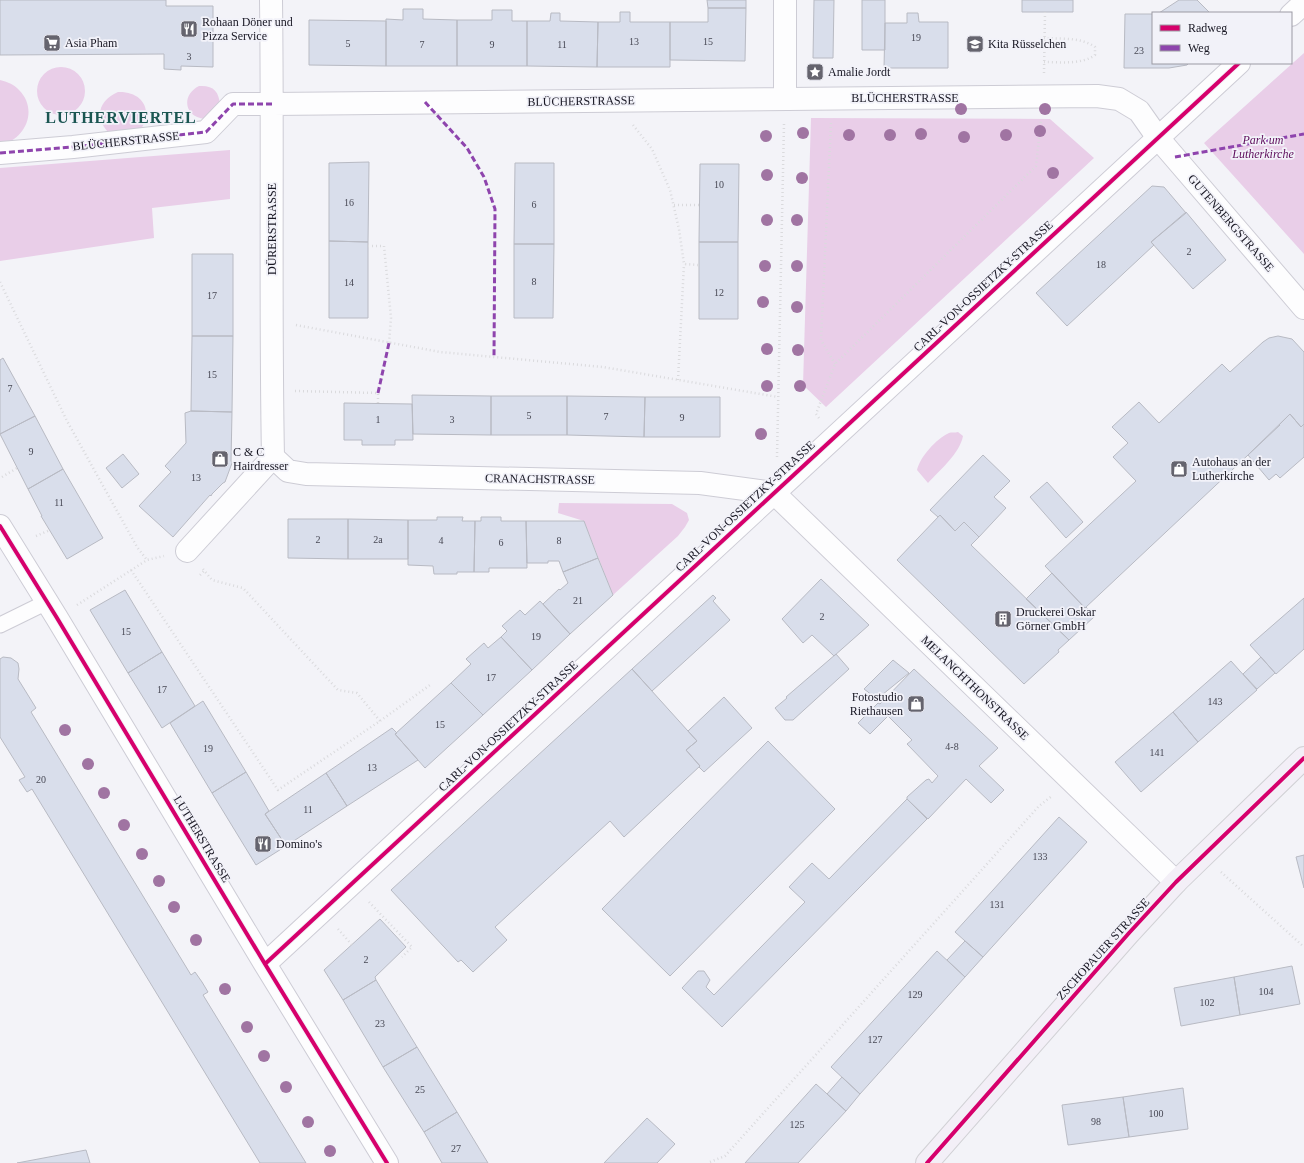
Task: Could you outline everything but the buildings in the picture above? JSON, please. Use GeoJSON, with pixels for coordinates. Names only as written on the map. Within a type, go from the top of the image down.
{"type":"FeatureCollection","features":[{"type":"Feature","properties":{"kind":"main road","name":"ZSCHOPAUER STRASSE"},"geometry":{"type":"LineString","coordinates":[[927,1163],[1129,933],[1176,882],[1304,758]]}},
{"type":"Feature","properties":{"kind":"street","name":"DÜRERSTRASSE"},"geometry":{"type":"LineString","coordinates":[[271,0],[273,457]]}},
{"type":"Feature","properties":{"kind":"street"},"geometry":{"type":"LineString","coordinates":[[785,0],[785,99]]}},
{"type":"Feature","properties":{"kind":"street"},"geometry":{"type":"LineString","coordinates":[[1292,14],[1304,3]]}},
{"type":"Feature","properties":{"kind":"street","name":"CARL-VON-OSSIETZKY-STRASSE"},"geometry":{"type":"LineString","coordinates":[[265,964],[1238,64]]}},
{"type":"Feature","properties":{"kind":"street","name":"BLÜCHERSTRASSE"},"geometry":{"type":"LineString","coordinates":[[0,153],[73,147],[206,132],[233,104],[1097,96],[1119,99],[1139,111],[1158,138]]}},
{"type":"Feature","properties":{"kind":"street","name":"GUTENBERGSTRASSE"},"geometry":{"type":"LineString","coordinates":[[1158,138],[1304,308]]}},
{"type":"Feature","properties":{"kind":"street"},"geometry":{"type":"LineString","coordinates":[[187,551],[273,457]]}},
{"type":"Feature","properties":{"kind":"street","name":"CRANACHSTRASSE"},"geometry":{"type":"LineString","coordinates":[[273,457],[288,471],[306,474],[700,483],[774,493]]}},
{"type":"Feature","properties":{"kind":"street","name":"MELANCHTHONSTRASSE"},"geometry":{"type":"LineString","coordinates":[[774,493],[1176,882]]}},
{"type":"Feature","properties":{"kind":"street","name":"LUTHERSTRASSE"},"geometry":{"type":"LineString","coordinates":[[0,526],[387,1163]]}},
{"type":"Feature","properties":{"kind":"lane"},"geometry":{"type":"LineString","coordinates":[[0,625],[52,610]]}},
{"type":"Feature","properties":{"kind":"path"},"geometry":{"type":"LineString","coordinates":[[833,438],[816,414],[835,364],[1036,166],[1043,97],[1045,12]]}},
{"type":"Feature","properties":{"kind":"path"},"geometry":{"type":"LineString","coordinates":[[1044,38],[1075,40],[1095,47],[1094,55],[1089,59],[1079,61],[1044,62]]}},
{"type":"Feature","properties":{"kind":"path"},"geometry":{"type":"LineString","coordinates":[[832,98],[821,340],[835,364]]}},
{"type":"Feature","properties":{"kind":"path"},"geometry":{"type":"LineString","coordinates":[[774,493],[777,448],[785,99]]}},
{"type":"Feature","properties":{"kind":"path"},"geometry":{"type":"LineString","coordinates":[[612,100],[652,149],[670,190],[674,205],[684,264],[678,380]]}},
{"type":"Feature","properties":{"kind":"path"},"geometry":{"type":"LineString","coordinates":[[674,205],[699,205]]}},
{"type":"Feature","properties":{"kind":"path"},"geometry":{"type":"LineString","coordinates":[[368,246],[384,246],[391,318],[389,342]]}},
{"type":"Feature","properties":{"kind":"path"},"geometry":{"type":"LineString","coordinates":[[684,264],[699,265]]}},
{"type":"Feature","properties":{"kind":"path"},"geometry":{"type":"LineString","coordinates":[[0,282],[33,348],[67,422],[137,547],[147,560]]}},
{"type":"Feature","properties":{"kind":"path"},"geometry":{"type":"LineString","coordinates":[[272,320],[440,352],[603,367],[778,397]]}},
{"type":"Feature","properties":{"kind":"path"},"geometry":{"type":"LineString","coordinates":[[317,391],[378,393],[378,403]]}},
{"type":"Feature","properties":{"kind":"path"},"geometry":{"type":"LineString","coordinates":[[2,477],[17,468]]}},
{"type":"Feature","properties":{"kind":"path"},"geometry":{"type":"LineString","coordinates":[[36,536],[50,530]]}},
{"type":"Feature","properties":{"kind":"path"},"geometry":{"type":"LineString","coordinates":[[52,610],[131,570],[147,560],[187,551],[212,580],[243,588],[338,690],[357,693],[380,721]]}},
{"type":"Feature","properties":{"kind":"path"},"geometry":{"type":"LineString","coordinates":[[131,570],[278,790],[380,721],[430,685]]}},
{"type":"Feature","properties":{"kind":"path"},"geometry":{"type":"LineString","coordinates":[[200,575],[204,571]]}},
{"type":"Feature","properties":{"kind":"path"},"geometry":{"type":"LineString","coordinates":[[710,1162],[726,1156],[1039,806],[1072,781]]}},
{"type":"Feature","properties":{"kind":"path"},"geometry":{"type":"LineString","coordinates":[[1203,856],[1304,947]]}},
{"type":"Feature","properties":{"kind":"path"},"geometry":{"type":"LineString","coordinates":[[365,898],[412,947],[402,957]]}},
{"type":"Feature","properties":{"kind":"green space","name":"Park um Lutherkirche"},"geometry":{"type":"Polygon","coordinates":[[[1304,53],[1304,254],[1204,143],[1304,53]]]}},
{"type":"Feature","properties":{"kind":"green space"},"geometry":{"type":"Polygon","coordinates":[[[56,67],[66,67],[78,74],[85,86],[85,96],[78,108],[66,115],[56,115],[48,111],[41,104],[37,96],[37,86],[41,78],[48,71],[56,67]]]}},
{"type":"Feature","properties":{"kind":"green space"},"geometry":{"type":"Polygon","coordinates":[[[0,80],[8,82],[19,90],[25,98],[28,106],[28,115],[22,131],[9,142],[0,145],[0,80]]]}},
{"type":"Feature","properties":{"kind":"green space"},"geometry":{"type":"Polygon","coordinates":[[[199,86],[212,88],[217,93],[220,105],[205,119],[193,114],[187,105],[189,95],[199,86]]]}},
{"type":"Feature","properties":{"kind":"green space"},"geometry":{"type":"Polygon","coordinates":[[[118,92],[134,95],[140,99],[144,105],[146,118],[138,133],[110,134],[101,122],[100,110],[106,100],[118,92]]]}},
{"type":"Feature","properties":{"kind":"green space"},"geometry":{"type":"Polygon","coordinates":[[[811,118],[1050,119],[1094,158],[826,407],[803,385],[811,118]]]}},
{"type":"Feature","properties":{"kind":"green space"},"geometry":{"type":"Polygon","coordinates":[[[230,150],[230,199],[152,208],[154,238],[0,261],[0,168],[230,150]]]}},
{"type":"Feature","properties":{"kind":"green space"},"geometry":{"type":"Polygon","coordinates":[[[958,432],[963,436],[958,449],[928,483],[917,470],[921,460],[939,439],[949,433],[958,432]]]}},
{"type":"Feature","properties":{"kind":"green space"},"geometry":{"type":"Polygon","coordinates":[[[559,503],[672,504],[687,513],[689,520],[678,536],[613,595],[584,521],[558,513],[559,503]]]}},
{"type":"Feature","properties":{"kind":"marked path"},"geometry":{"type":"LineString","coordinates":[[425,102],[467,148],[484,177],[495,209],[494,357]]}},
{"type":"Feature","properties":{"kind":"marked path"},"geometry":{"type":"LineString","coordinates":[[0,153],[73,147],[206,132],[233,104],[272,104]]}},
{"type":"Feature","properties":{"kind":"marked path"},"geometry":{"type":"LineString","coordinates":[[1175,157],[1304,134]]}},
{"type":"Feature","properties":{"kind":"marked path"},"geometry":{"type":"LineString","coordinates":[[378,393],[389,343]]}},
{"type":"Feature","properties":{"kind":"cycle path"},"geometry":{"type":"LineString","coordinates":[[265,964],[1238,64]]}},
{"type":"Feature","properties":{"kind":"cycle path"},"geometry":{"type":"LineString","coordinates":[[0,526],[387,1163]]}},
{"type":"Feature","properties":{"kind":"cycle path"},"geometry":{"type":"LineString","coordinates":[[927,1163],[1129,933],[1176,882],[1304,758]]}},
{"type":"Feature","properties":{"kind":"place","name":"Rohaan Döner und Pizza Service"},"geometry":{"type":"Point","coordinates":[189,29]}},
{"type":"Feature","properties":{"kind":"place","name":"Asia Pham"},"geometry":{"type":"Point","coordinates":[52,43]}},
{"type":"Feature","properties":{"kind":"place","name":"Kita Rüsselchen"},"geometry":{"type":"Point","coordinates":[975,44]}},
{"type":"Feature","properties":{"kind":"place","name":"Amalie Jordt"},"geometry":{"type":"Point","coordinates":[815,72]}},
{"type":"Feature","properties":{"kind":"place","name":"C & C Hairdresser"},"geometry":{"type":"Point","coordinates":[220,459]}},
{"type":"Feature","properties":{"kind":"place","name":"Autohaus an der Lutherkirche"},"geometry":{"type":"Point","coordinates":[1179,469]}},
{"type":"Feature","properties":{"kind":"place","name":"Druckerei Oskar Görner GmbH"},"geometry":{"type":"Point","coordinates":[1003,619]}},
{"type":"Feature","properties":{"kind":"place","name":"Fotostudio Riethausen"},"geometry":{"type":"Point","coordinates":[916,704]}},
{"type":"Feature","properties":{"kind":"place","name":"Domino's"},"geometry":{"type":"Point","coordinates":[263,844]}},
{"type":"Feature","properties":{"kind":"district","name":"LUTHERVIERTEL"},"geometry":{"type":"Point","coordinates":[121,117]}}]}
